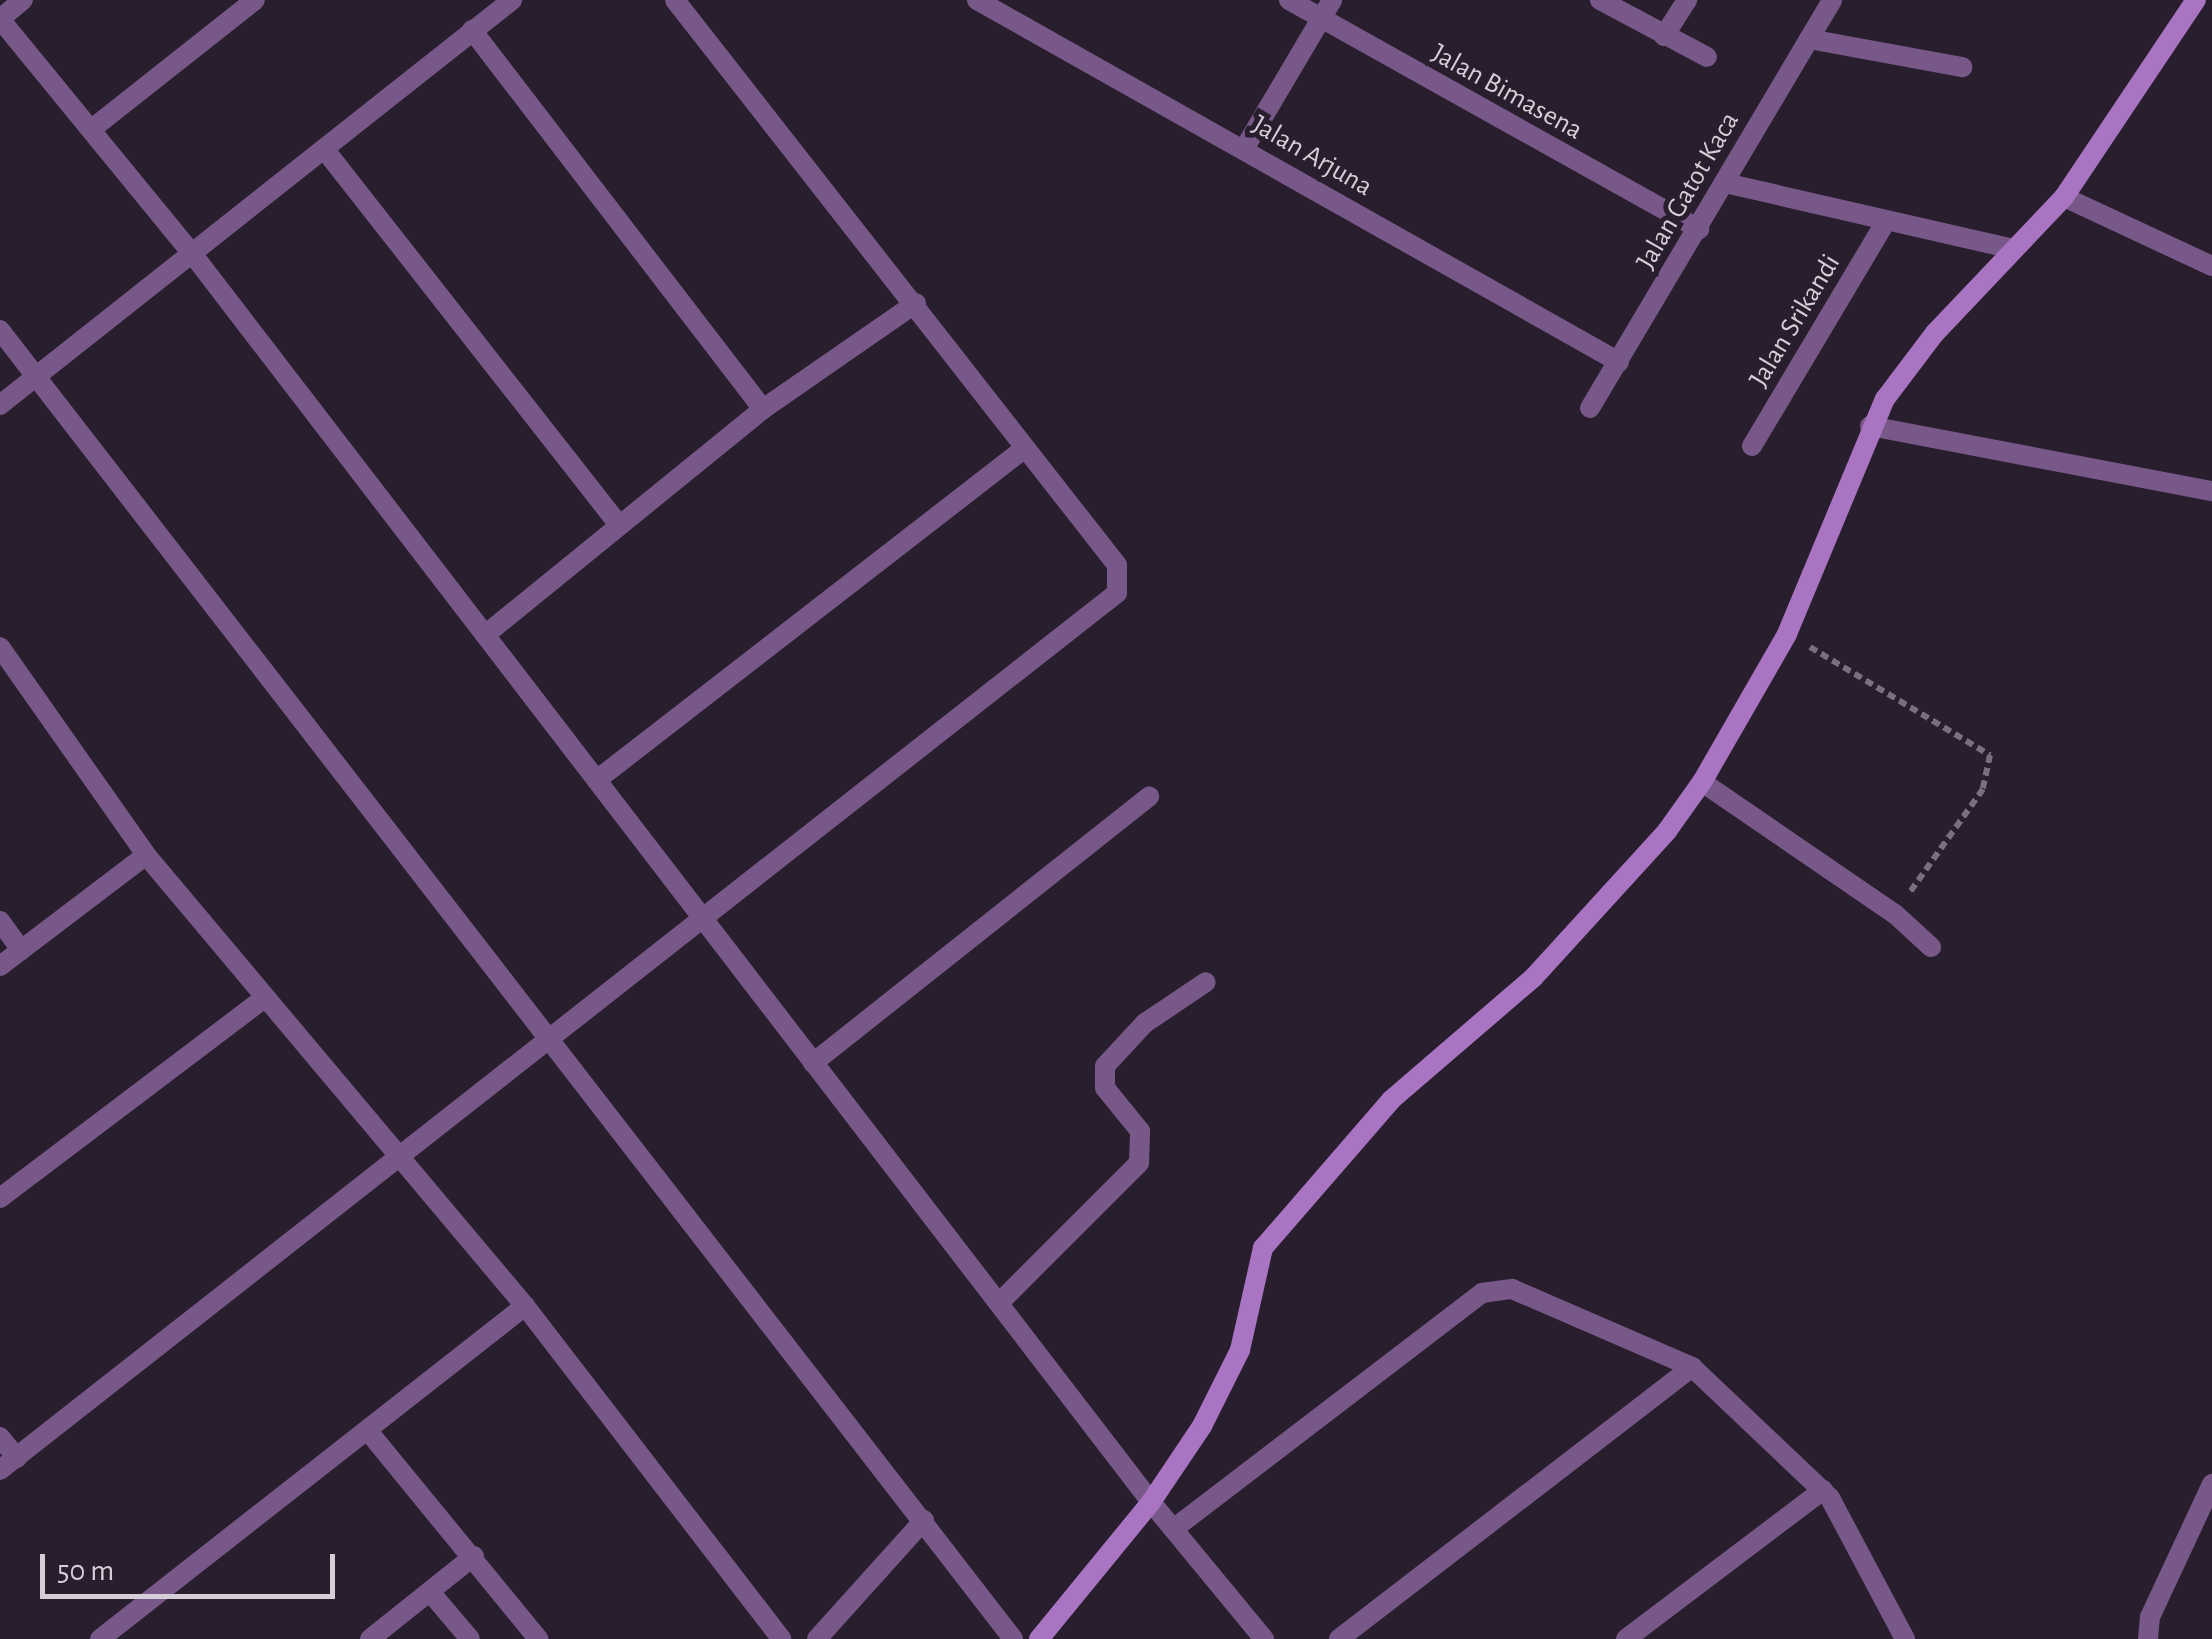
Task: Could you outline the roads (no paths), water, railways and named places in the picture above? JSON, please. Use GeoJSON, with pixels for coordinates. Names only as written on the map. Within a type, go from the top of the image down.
{"type":"FeatureCollection","features":[{"type":"Feature","properties":{"kind":"street"},"geometry":{"type":"LineString","coordinates":[[23,0],[0,19],[194,256],[813,1063],[1001,1301],[1151,1502],[1176,1527],[1264,1639]]}},
{"type":"Feature","properties":{"kind":"street"},"geometry":{"type":"LineString","coordinates":[[92,128],[255,0]]}},
{"type":"Feature","properties":{"kind":"street"},"geometry":{"type":"LineString","coordinates":[[0,405],[194,256],[512,0]]}},
{"type":"Feature","properties":{"kind":"street"},"geometry":{"type":"LineString","coordinates":[[0,1437],[8,1464],[701,917],[1110,604],[1120,577],[1116,565],[916,303],[675,0]]}},
{"type":"Feature","properties":{"kind":"street","name":"Jalan Arjuna"},"geometry":{"type":"LineString","coordinates":[[977,0],[1619,362]]}},
{"type":"Feature","properties":{"kind":"street","name":"Jalan Bimasena"},"geometry":{"type":"LineString","coordinates":[[1289,0],[1699,230]]}},
{"type":"Feature","properties":{"kind":"street"},"geometry":{"type":"LineString","coordinates":[[1244,149],[1332,0]]}},
{"type":"Feature","properties":{"kind":"street"},"geometry":{"type":"LineString","coordinates":[[1600,0],[1707,58]]}},
{"type":"Feature","properties":{"kind":"street"},"geometry":{"type":"LineString","coordinates":[[1664,36],[1688,0]]}},
{"type":"Feature","properties":{"kind":"street","name":"Jalan Gatot Kaca"},"geometry":{"type":"LineString","coordinates":[[1590,408],[1832,0]]}},
{"type":"Feature","properties":{"kind":"street"},"geometry":{"type":"LineString","coordinates":[[1039,1639],[1151,1502],[1202,1426],[1240,1350],[1263,1248],[1391,1100],[1533,978],[1668,830],[1702,782],[1786,634],[1870,426],[1935,333],[2064,198],[2196,0]]}},
{"type":"Feature","properties":{"kind":"street"},"geometry":{"type":"LineString","coordinates":[[472,30],[763,409]]}},
{"type":"Feature","properties":{"kind":"street"},"geometry":{"type":"LineString","coordinates":[[1809,39],[1962,66]]}},
{"type":"Feature","properties":{"kind":"street"},"geometry":{"type":"LineString","coordinates":[[325,150],[617,522]]}},
{"type":"Feature","properties":{"kind":"street"},"geometry":{"type":"LineString","coordinates":[[1725,183],[1885,223],[2013,249]]}},
{"type":"Feature","properties":{"kind":"street"},"geometry":{"type":"LineString","coordinates":[[2064,198],[2212,266]]}},
{"type":"Feature","properties":{"kind":"street","name":"Jalan Srikandi"},"geometry":{"type":"LineString","coordinates":[[1752,446],[1885,223]]}},
{"type":"Feature","properties":{"kind":"street"},"geometry":{"type":"LineString","coordinates":[[485,636],[617,522],[763,409],[916,303]]}},
{"type":"Feature","properties":{"kind":"street"},"geometry":{"type":"LineString","coordinates":[[0,330],[1013,1639]]}},
{"type":"Feature","properties":{"kind":"street"},"geometry":{"type":"LineString","coordinates":[[1870,426],[2212,491]]}},
{"type":"Feature","properties":{"kind":"street"},"geometry":{"type":"LineString","coordinates":[[598,779],[1026,448]]}},
{"type":"Feature","properties":{"kind":"street"},"geometry":{"type":"LineString","coordinates":[[0,647],[146,856],[525,1306],[781,1639]]}},
{"type":"Feature","properties":{"kind":"street"},"geometry":{"type":"LineString","coordinates":[[1702,782],[1895,914],[1931,947]]}},
{"type":"Feature","properties":{"kind":"street"},"geometry":{"type":"LineString","coordinates":[[813,1063],[1150,797]]}},
{"type":"Feature","properties":{"kind":"street"},"geometry":{"type":"LineString","coordinates":[[0,966],[146,856]]}},
{"type":"Feature","properties":{"kind":"street"},"geometry":{"type":"LineString","coordinates":[[0,922],[21,950]]}},
{"type":"Feature","properties":{"kind":"street"},"geometry":{"type":"LineString","coordinates":[[1001,1301],[1139,1163],[1140,1131],[1106,1088],[1105,1066],[1145,1023],[1206,982]]}},
{"type":"Feature","properties":{"kind":"street"},"geometry":{"type":"LineString","coordinates":[[0,1198],[264,998]]}},
{"type":"Feature","properties":{"kind":"street"},"geometry":{"type":"LineString","coordinates":[[1176,1527],[1482,1293],[1522,1291],[1692,1367],[1823,1490],[1906,1639]]}},
{"type":"Feature","properties":{"kind":"street"},"geometry":{"type":"LineString","coordinates":[[100,1639],[525,1306]]}},
{"type":"Feature","properties":{"kind":"street"},"geometry":{"type":"LineString","coordinates":[[1339,1639],[1692,1367]]}},
{"type":"Feature","properties":{"kind":"street"},"geometry":{"type":"LineString","coordinates":[[368,1432],[474,1556],[538,1639]]}},
{"type":"Feature","properties":{"kind":"street"},"geometry":{"type":"LineString","coordinates":[[2148,1639],[2150,1618],[2212,1487]]}},
{"type":"Feature","properties":{"kind":"street"},"geometry":{"type":"LineString","coordinates":[[1626,1639],[1823,1490]]}},
{"type":"Feature","properties":{"kind":"street"},"geometry":{"type":"LineString","coordinates":[[817,1639],[924,1520]]}},
{"type":"Feature","properties":{"kind":"street"},"geometry":{"type":"LineString","coordinates":[[370,1639],[474,1556]]}},
{"type":"Feature","properties":{"kind":"street"},"geometry":{"type":"LineString","coordinates":[[430,1593],[470,1639]]}}]}
